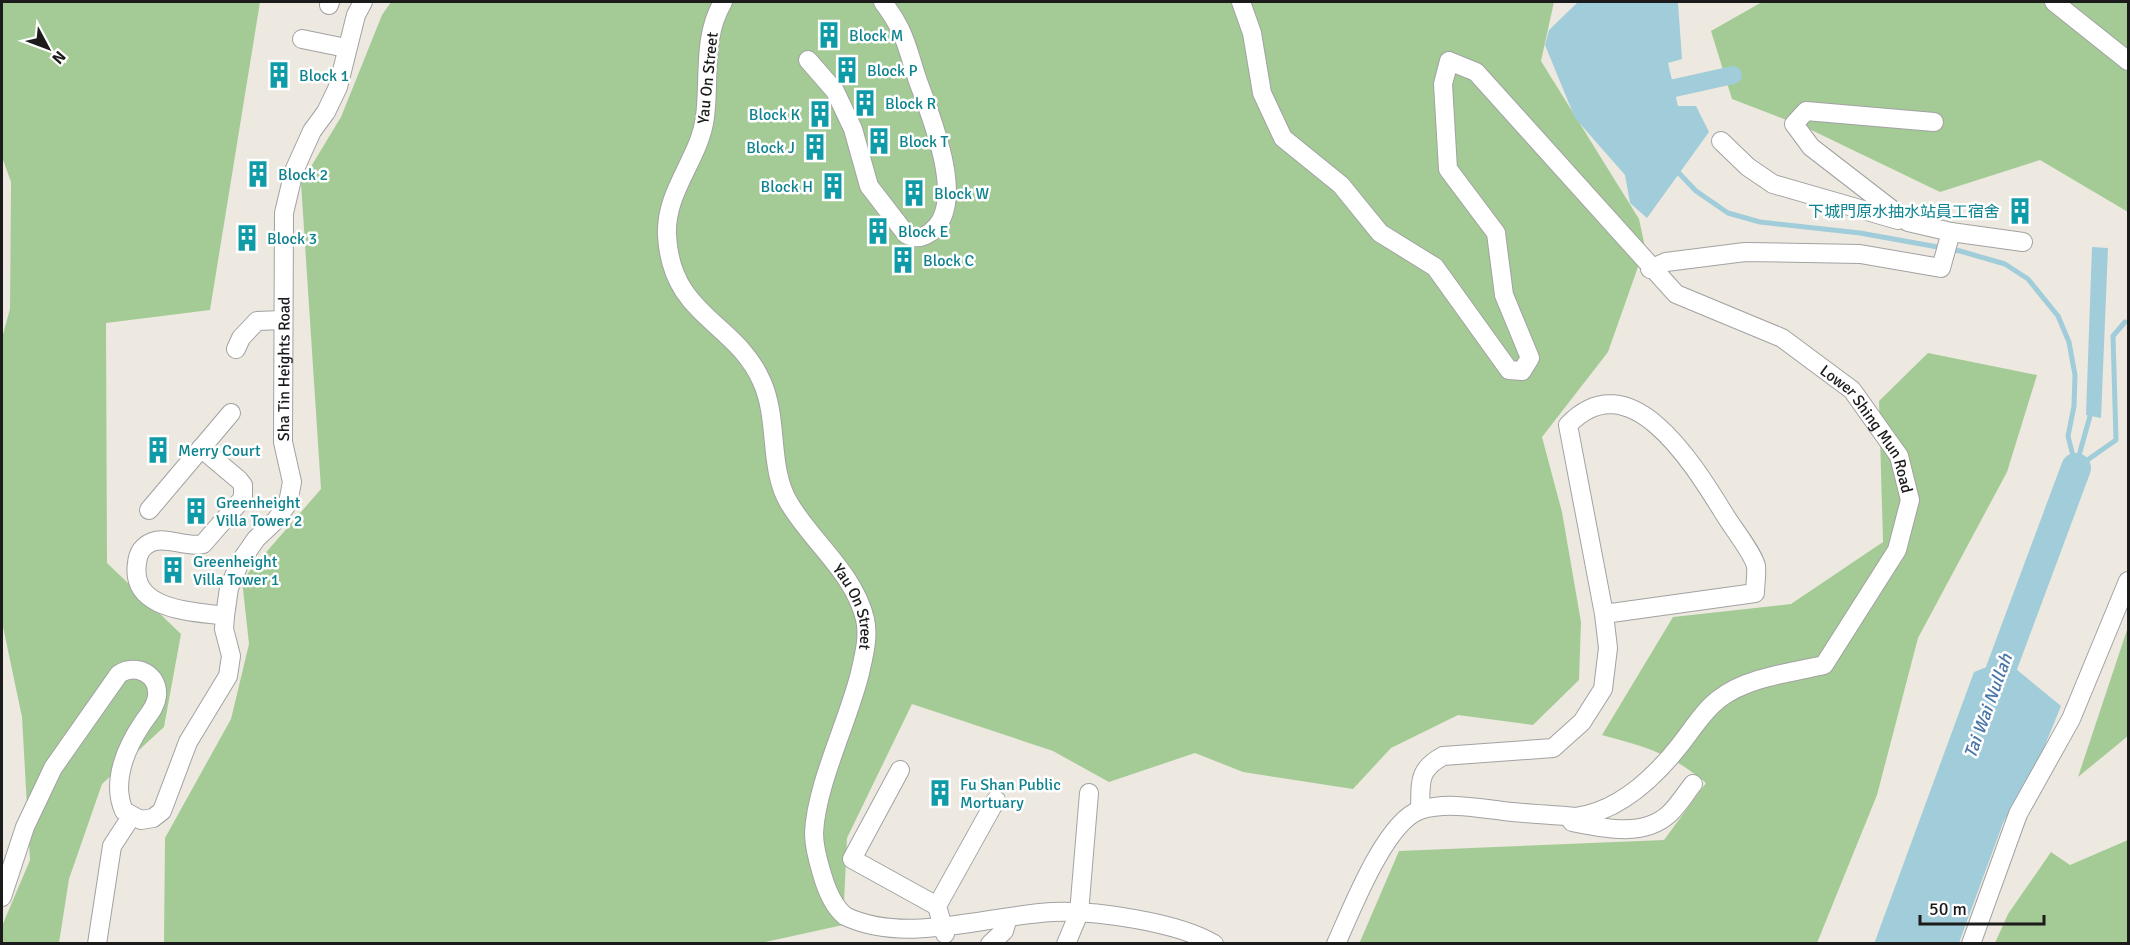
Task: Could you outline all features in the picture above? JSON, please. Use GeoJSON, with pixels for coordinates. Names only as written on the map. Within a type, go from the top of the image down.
{"type":"FeatureCollection","features":[{"type":"Feature","properties":{"kind":"street","name":"Sha Tin Heights Road"},"geometry":{"type":"LineString","coordinates":[[131,818],[147,820],[162,811],[188,742],[226,682],[231,664],[224,629],[229,588],[240,562],[256,539],[276,520],[288,503],[292,482],[282,442],[284,213],[294,171],[312,131],[326,112],[338,87],[346,48],[356,15],[363,2]]}},
{"type":"Feature","properties":{"kind":"street","name":"Yau On Street"},"geometry":{"type":"LineString","coordinates":[[723,2],[715,15],[710,36],[705,119],[699,142],[673,196],[667,222],[667,239],[674,274],[683,292],[749,360],[762,381],[769,403],[780,479],[787,501],[856,594],[865,620],[866,645],[856,690],[818,807],[814,836],[827,890],[842,915],[870,933],[917,940],[1037,914],[1080,913],[1173,926],[1214,944]]}},
{"type":"Feature","properties":{"kind":"street"},"geometry":{"type":"LineString","coordinates":[[808,60],[835,91],[846,110],[869,186],[906,234],[914,238],[923,237],[935,229],[944,216],[947,194],[940,145],[900,30],[883,2]]}},
{"type":"Feature","properties":{"kind":"street","name":"Lower Shing Mun Road"},"geometry":{"type":"LineString","coordinates":[[1241,2],[1252,33],[1262,93],[1283,138],[1341,185],[1380,233],[1435,267],[1509,370],[1522,371],[1530,358],[1504,295],[1496,233],[1448,169],[1443,84],[1449,61],[1476,72],[1650,269],[1676,294],[1782,338],[1852,390],[1899,456],[1910,500],[1897,550],[1824,665],[1746,684],[1718,699],[1678,747],[1642,785],[1615,805],[1592,814],[1576,817],[1464,806],[1420,810]]}},
{"type":"Feature","properties":{"kind":"street"},"geometry":{"type":"LineString","coordinates":[[2054,2],[2128,61]]}},
{"type":"Feature","properties":{"kind":"street"},"geometry":{"type":"LineString","coordinates":[[302,39],[346,48]]}},
{"type":"Feature","properties":{"kind":"street"},"geometry":{"type":"LineString","coordinates":[[1908,222],[1811,147],[1794,124],[1806,111],[1934,122]]}},
{"type":"Feature","properties":{"kind":"street"},"geometry":{"type":"LineString","coordinates":[[1721,141],[1748,167],[1773,184],[1951,232],[2023,242]]}},
{"type":"Feature","properties":{"kind":"street"},"geometry":{"type":"LineString","coordinates":[[1650,269],[1666,262],[1745,252],[1860,254],[1941,268],[1951,232]]}},
{"type":"Feature","properties":{"kind":"street"},"geometry":{"type":"LineString","coordinates":[[236,349],[241,338],[257,321],[282,320]]}},
{"type":"Feature","properties":{"kind":"street"},"geometry":{"type":"LineString","coordinates":[[1336,944],[1365,879],[1389,838],[1406,819],[1420,810],[1421,777],[1427,765],[1443,756],[1553,748],[1582,722],[1603,689],[1608,648],[1604,614],[1568,425],[1580,412],[1594,405],[1623,405],[1650,418],[1695,466],[1756,564],[1755,593],[1604,614]]}},
{"type":"Feature","properties":{"kind":"street"},"geometry":{"type":"LineString","coordinates":[[150,510],[231,413]]}},
{"type":"Feature","properties":{"kind":"street"},"geometry":{"type":"LineString","coordinates":[[201,448],[239,480],[243,485],[243,498],[202,544],[195,546],[156,540],[148,543],[138,555],[135,574],[143,591],[158,603],[225,616]]}},
{"type":"Feature","properties":{"kind":"street"},"geometry":{"type":"LineString","coordinates":[[1971,944],[2018,814],[2071,719],[2128,581]]}},
{"type":"Feature","properties":{"kind":"street"},"geometry":{"type":"LineString","coordinates":[[2,897],[25,827],[52,768],[114,681],[125,671],[136,669],[146,673],[153,681],[157,697],[136,733],[121,769],[119,798],[123,811],[131,818],[112,846],[98,944]]}},
{"type":"Feature","properties":{"kind":"street"},"geometry":{"type":"LineString","coordinates":[[900,770],[852,859],[937,906]]}},
{"type":"Feature","properties":{"kind":"street"},"geometry":{"type":"LineString","coordinates":[[1523,813],[1603,828],[1641,827],[1668,815],[1693,784]]}},
{"type":"Feature","properties":{"kind":"street"},"geometry":{"type":"LineString","coordinates":[[1066,944],[1080,913],[1089,793]]}},
{"type":"Feature","properties":{"kind":"street"},"geometry":{"type":"LineString","coordinates":[[945,934],[937,906],[996,800]]}},
{"type":"Feature","properties":{"kind":"street"},"geometry":{"type":"LineString","coordinates":[[990,944],[1004,931],[1007,921]]}},
{"type":"Feature","properties":{"kind":"green space"},"geometry":{"type":"Polygon","coordinates":[[[2,2],[260,2],[210,310],[106,323],[107,563],[181,634],[164,727],[102,784],[69,879],[59,943],[2,943],[2,926],[30,860],[22,717],[2,622],[2,338],[10,309],[11,182],[2,157],[2,2]]]}},
{"type":"Feature","properties":{"kind":"green space"},"geometry":{"type":"Polygon","coordinates":[[[391,2],[1554,2],[1541,61],[1639,219],[1645,247],[1608,352],[1542,437],[1562,512],[1581,622],[1579,680],[1533,725],[1458,715],[1391,748],[1353,789],[1243,772],[1195,753],[1109,782],[1053,751],[912,704],[847,838],[843,925],[756,944],[164,944],[165,838],[231,719],[249,644],[242,580],[321,489],[301,183],[341,117],[382,15],[391,2]]]}},
{"type":"Feature","properties":{"kind":"green space"},"geometry":{"type":"Polygon","coordinates":[[[1762,2],[2128,2],[2128,212],[2040,160],[1940,192],[1805,127],[1732,99],[1711,31],[1762,2]]]}},
{"type":"Feature","properties":{"kind":"green space"},"geometry":{"type":"Polygon","coordinates":[[[1928,353],[2037,375],[2007,472],[1918,638],[1877,795],[1817,943],[1359,944],[1399,851],[1664,840],[1706,783],[1681,765],[1657,752],[1602,735],[1673,617],[1791,604],[1883,542],[1879,401],[1928,353]]]}},
{"type":"Feature","properties":{"kind":"green space"},"geometry":{"type":"Polygon","coordinates":[[[2128,627],[2128,736],[2078,777],[2128,627]]]}},
{"type":"Feature","properties":{"kind":"green space"},"geometry":{"type":"Polygon","coordinates":[[[2128,840],[2128,943],[1995,943],[2008,914],[2051,852],[2070,865],[2128,840]]]}},
{"type":"Feature","properties":{"kind":"water"},"geometry":{"type":"Polygon","coordinates":[[[1578,2],[1678,3],[1682,59],[1668,63],[1678,106],[1696,106],[1709,132],[1647,218],[1630,203],[1625,175],[1575,118],[1545,45],[1549,30],[1578,2]]]}},
{"type":"Feature","properties":{"kind":"water"},"geometry":{"type":"Polygon","coordinates":[[[2092,247],[2108,248],[2101,418],[2086,415],[2092,247]]]}},
{"type":"Feature","properties":{"kind":"water"},"geometry":{"type":"Polygon","coordinates":[[[2005,660],[2061,706],[2043,750],[2003,823],[1959,943],[1874,944],[1974,672],[2005,660]]]}},
{"type":"Feature","properties":{"kind":"waterway"},"geometry":{"type":"LineString","coordinates":[[1652,93],[1733,75]]}},
{"type":"Feature","properties":{"kind":"waterway"},"geometry":{"type":"LineString","coordinates":[[1675,169],[1696,191],[1728,213],[1760,222],[1860,233],[1960,251],[2005,264],[2028,279],[2058,316],[2069,342],[2075,375],[2074,406],[2068,436],[2076,468]]}},
{"type":"Feature","properties":{"kind":"waterway"},"geometry":{"type":"LineString","coordinates":[[2076,468],[2116,440],[2113,336],[2125,322]]}},
{"type":"Feature","properties":{"kind":"waterway"},"geometry":{"type":"LineString","coordinates":[[2076,466],[2092,409]]}},
{"type":"Feature","properties":{"kind":"waterway","name":"Tai Wai Nullah"},"geometry":{"type":"LineString","coordinates":[[1990,699],[2076,468]]}},
{"type":"Feature","properties":{"kind":"place","name":"Block M"},"geometry":{"type":"Point","coordinates":[829,35]}},
{"type":"Feature","properties":{"kind":"place","name":"Block P"},"geometry":{"type":"Point","coordinates":[847,70]}},
{"type":"Feature","properties":{"kind":"place","name":"Block 1"},"geometry":{"type":"Point","coordinates":[279,75]}},
{"type":"Feature","properties":{"kind":"place","name":"Block R"},"geometry":{"type":"Point","coordinates":[865,103]}},
{"type":"Feature","properties":{"kind":"place","name":"Block K"},"geometry":{"type":"Point","coordinates":[820,114]}},
{"type":"Feature","properties":{"kind":"place","name":"Block T"},"geometry":{"type":"Point","coordinates":[879,141]}},
{"type":"Feature","properties":{"kind":"place","name":"Block J"},"geometry":{"type":"Point","coordinates":[815,147]}},
{"type":"Feature","properties":{"kind":"place","name":"Block 2"},"geometry":{"type":"Point","coordinates":[258,174]}},
{"type":"Feature","properties":{"kind":"place","name":"Block H"},"geometry":{"type":"Point","coordinates":[833,186]}},
{"type":"Feature","properties":{"kind":"place","name":"Block W"},"geometry":{"type":"Point","coordinates":[914,193]}},
{"type":"Feature","properties":{"kind":"place","name":"下城門原水抽水站員工宿舍"},"geometry":{"type":"Point","coordinates":[2020,211]}},
{"type":"Feature","properties":{"kind":"place","name":"Block E"},"geometry":{"type":"Point","coordinates":[878,231]}},
{"type":"Feature","properties":{"kind":"place","name":"Block 3"},"geometry":{"type":"Point","coordinates":[247,238]}},
{"type":"Feature","properties":{"kind":"place","name":"Block C"},"geometry":{"type":"Point","coordinates":[903,260]}},
{"type":"Feature","properties":{"kind":"place","name":"Merry Court"},"geometry":{"type":"Point","coordinates":[158,450]}},
{"type":"Feature","properties":{"kind":"place","name":"Greenheight Villa Tower 2"},"geometry":{"type":"Point","coordinates":[196,511]}},
{"type":"Feature","properties":{"kind":"place","name":"Greenheight Villa Tower 1"},"geometry":{"type":"Point","coordinates":[173,570]}},
{"type":"Feature","properties":{"kind":"place","name":"Fu Shan Public Mortuary"},"geometry":{"type":"Point","coordinates":[940,793]}}]}
